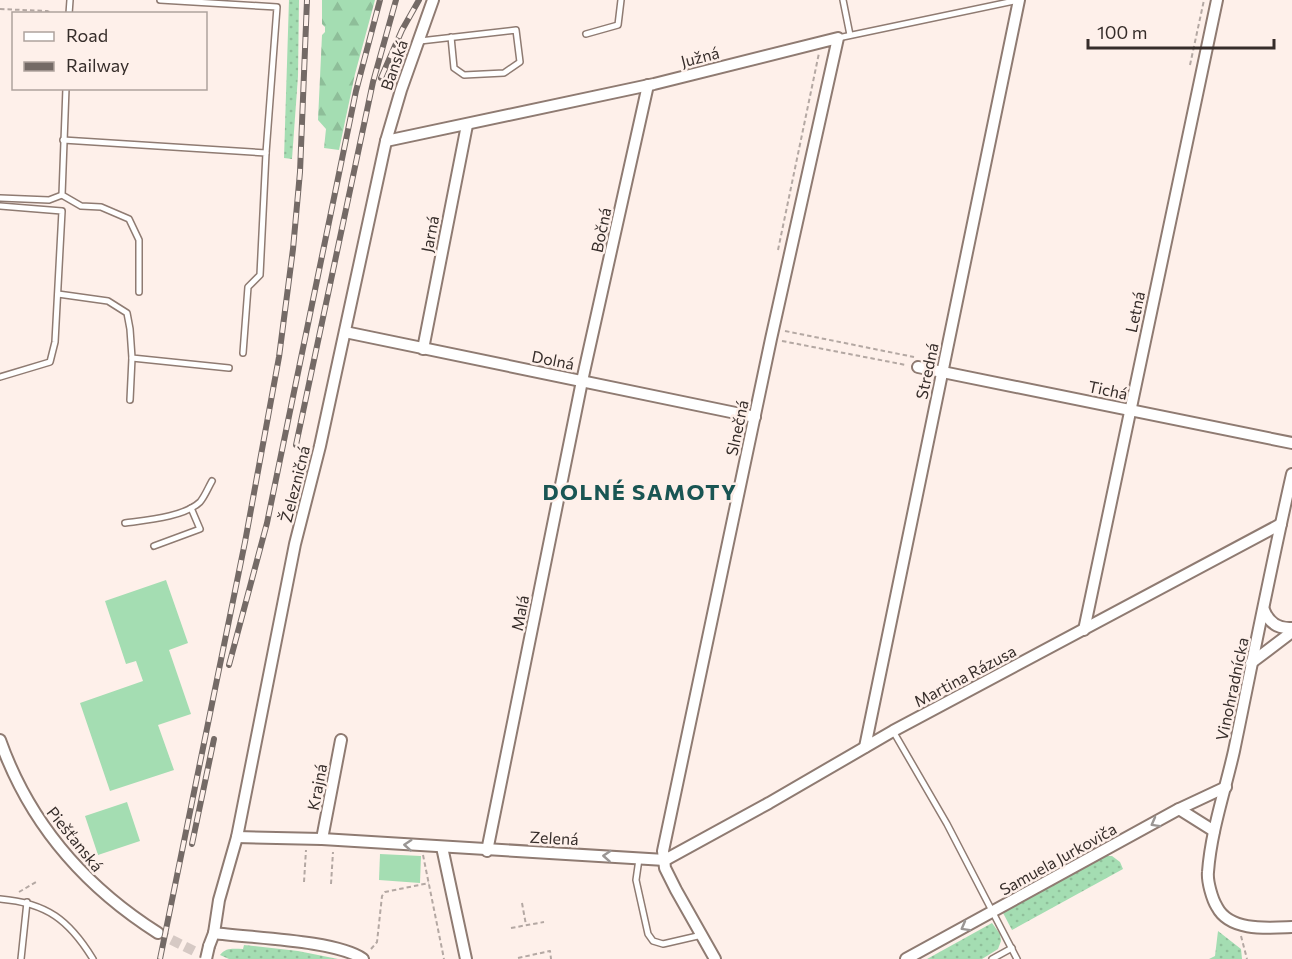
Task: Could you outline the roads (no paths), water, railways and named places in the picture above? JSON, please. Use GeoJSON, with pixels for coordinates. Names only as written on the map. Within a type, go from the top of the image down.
{"type":"FeatureCollection","features":[{"type":"Feature","properties":{"kind":"street","name":"Banská"},"geometry":{"type":"LineString","coordinates":[[387,141],[401,90],[433,0]]}},
{"type":"Feature","properties":{"kind":"street","name":"Stredná"},"geometry":{"type":"LineString","coordinates":[[865,747],[1020,0]]}},
{"type":"Feature","properties":{"kind":"street","name":"Letná"},"geometry":{"type":"LineString","coordinates":[[1084,630],[1217,0]]}},
{"type":"Feature","properties":{"kind":"street","name":"Južná"},"geometry":{"type":"LineString","coordinates":[[387,141],[648,85],[838,38]]}},
{"type":"Feature","properties":{"kind":"street","name":"Slnečná"},"geometry":{"type":"LineString","coordinates":[[665,860],[663,851],[771,339],[838,38]]}},
{"type":"Feature","properties":{"kind":"street","name":"Bočná"},"geometry":{"type":"LineString","coordinates":[[582,381],[648,85]]}},
{"type":"Feature","properties":{"kind":"street","name":"Jarná"},"geometry":{"type":"LineString","coordinates":[[423,349],[467,125]]}},
{"type":"Feature","properties":{"kind":"street","name":"Železničná"},"geometry":{"type":"LineString","coordinates":[[204,957],[214,933],[219,900],[237,837],[295,544],[320,446],[387,141]]}},
{"type":"Feature","properties":{"kind":"street","name":"Dolná"},"geometry":{"type":"LineString","coordinates":[[345,332],[755,417]]}},
{"type":"Feature","properties":{"kind":"street","name":"Tichá"},"geometry":{"type":"LineString","coordinates":[[921,363],[942,372],[1292,443]]}},
{"type":"Feature","properties":{"kind":"street","name":"Malá"},"geometry":{"type":"LineString","coordinates":[[487,850],[582,381]]}},
{"type":"Feature","properties":{"kind":"street","name":"Vinohradnícka"},"geometry":{"type":"LineString","coordinates":[[1292,474],[1226,786],[1214,831],[1207,875],[1217,908],[1235,923],[1259,928],[1292,927]]}},
{"type":"Feature","properties":{"kind":"street","name":"Martina Rázusa"},"geometry":{"type":"LineString","coordinates":[[665,860],[893,731],[1281,524]]}},
{"type":"Feature","properties":{"kind":"street"},"geometry":{"type":"LineString","coordinates":[[1264,610],[1271,623],[1292,630]]}},
{"type":"Feature","properties":{"kind":"street"},"geometry":{"type":"LineString","coordinates":[[1251,664],[1292,630]]}},
{"type":"Feature","properties":{"kind":"street","name":"Piešťanská"},"geometry":{"type":"LineString","coordinates":[[0,740],[24,794],[40,822],[65,855],[117,906],[158,933]]}},
{"type":"Feature","properties":{"kind":"street","name":"Krajná"},"geometry":{"type":"LineString","coordinates":[[322,839],[341,740]]}},
{"type":"Feature","properties":{"kind":"street","name":"Samuela Jurkoviča"},"geometry":{"type":"LineString","coordinates":[[906,959],[1179,809],[1226,786]]}},
{"type":"Feature","properties":{"kind":"street"},"geometry":{"type":"LineString","coordinates":[[1179,809],[1214,831]]}},
{"type":"Feature","properties":{"kind":"street","name":"Zelená"},"geometry":{"type":"LineString","coordinates":[[237,837],[322,839],[665,860]]}},
{"type":"Feature","properties":{"kind":"street"},"geometry":{"type":"LineString","coordinates":[[442,847],[466,959]]}},
{"type":"Feature","properties":{"kind":"street"},"geometry":{"type":"LineString","coordinates":[[665,860],[665,868],[676,890],[715,959]]}},
{"type":"Feature","properties":{"kind":"street"},"geometry":{"type":"LineString","coordinates":[[214,933],[330,947],[356,954],[363,959]]}},
{"type":"Feature","properties":{"kind":"lane"},"geometry":{"type":"LineString","coordinates":[[160,0],[277,7]]}},
{"type":"Feature","properties":{"kind":"lane"},"geometry":{"type":"LineString","coordinates":[[243,353],[248,287],[260,275],[277,0]]}},
{"type":"Feature","properties":{"kind":"lane"},"geometry":{"type":"LineString","coordinates":[[586,34],[618,25],[621,0]]}},
{"type":"Feature","properties":{"kind":"lane"},"geometry":{"type":"LineString","coordinates":[[843,0],[850,36]]}},
{"type":"Feature","properties":{"kind":"lane","name":"Južná"},"geometry":{"type":"LineString","coordinates":[[838,38],[1020,0]]}},
{"type":"Feature","properties":{"kind":"lane"},"geometry":{"type":"LineString","coordinates":[[418,41],[451,37],[516,30],[520,62],[504,73],[464,75],[454,68],[451,37]]}},
{"type":"Feature","properties":{"kind":"lane"},"geometry":{"type":"LineString","coordinates":[[62,195],[66,90]]}},
{"type":"Feature","properties":{"kind":"lane"},"geometry":{"type":"LineString","coordinates":[[63,140],[266,153]]}},
{"type":"Feature","properties":{"kind":"lane"},"geometry":{"type":"LineString","coordinates":[[0,198],[49,200],[62,195]]}},
{"type":"Feature","properties":{"kind":"lane"},"geometry":{"type":"LineString","coordinates":[[62,195],[81,206],[101,207],[129,219],[139,240],[139,292]]}},
{"type":"Feature","properties":{"kind":"lane"},"geometry":{"type":"LineString","coordinates":[[0,206],[62,212],[55,342],[50,362],[0,376]]}},
{"type":"Feature","properties":{"kind":"lane"},"geometry":{"type":"LineString","coordinates":[[58,294],[108,301],[126,313],[130,329],[132,358],[130,400]]}},
{"type":"Feature","properties":{"kind":"lane"},"geometry":{"type":"LineString","coordinates":[[132,358],[229,368]]}},
{"type":"Feature","properties":{"kind":"lane"},"geometry":{"type":"LineString","coordinates":[[125,523],[158,518],[191,508],[202,500],[212,481]]}},
{"type":"Feature","properties":{"kind":"lane"},"geometry":{"type":"LineString","coordinates":[[154,546],[200,529],[191,508]]}},
{"type":"Feature","properties":{"kind":"lane"},"geometry":{"type":"LineString","coordinates":[[893,731],[993,911],[1017,959]]}},
{"type":"Feature","properties":{"kind":"lane"},"geometry":{"type":"LineString","coordinates":[[639,858],[636,880],[648,933],[653,941],[663,944],[702,935]]}},
{"type":"Feature","properties":{"kind":"lane"},"geometry":{"type":"LineString","coordinates":[[7,892],[2,899],[27,902],[55,915],[68,925],[93,959]]}},
{"type":"Feature","properties":{"kind":"lane"},"geometry":{"type":"LineString","coordinates":[[21,959],[27,902]]}},
{"type":"Feature","properties":{"kind":"lane"},"geometry":{"type":"LineString","coordinates":[[992,959],[1012,948]]}},
{"type":"Feature","properties":{"kind":"tunnel"},"geometry":{"type":"LineString","coordinates":[[158,933],[198,953]]}},
{"type":"Feature","properties":{"kind":"railway"},"geometry":{"type":"LineString","coordinates":[[160,959],[245,542],[279,357],[300,172],[307,0]]}},
{"type":"Feature","properties":{"kind":"railway"},"geometry":{"type":"LineString","coordinates":[[229,665],[267,523],[356,91],[380,0]]}},
{"type":"Feature","properties":{"kind":"railway"},"geometry":{"type":"LineString","coordinates":[[296,445],[373,82],[396,0]]}},
{"type":"Feature","properties":{"kind":"railway"},"geometry":{"type":"LineString","coordinates":[[381,78],[402,30],[419,0]]}},
{"type":"Feature","properties":{"kind":"railway"},"geometry":{"type":"LineString","coordinates":[[192,844],[214,739]]}},
{"type":"Feature","properties":{"kind":"district","name":"DOLNÉ SAMOTY"},"geometry":{"type":"Point","coordinates":[640,492]}}]}
